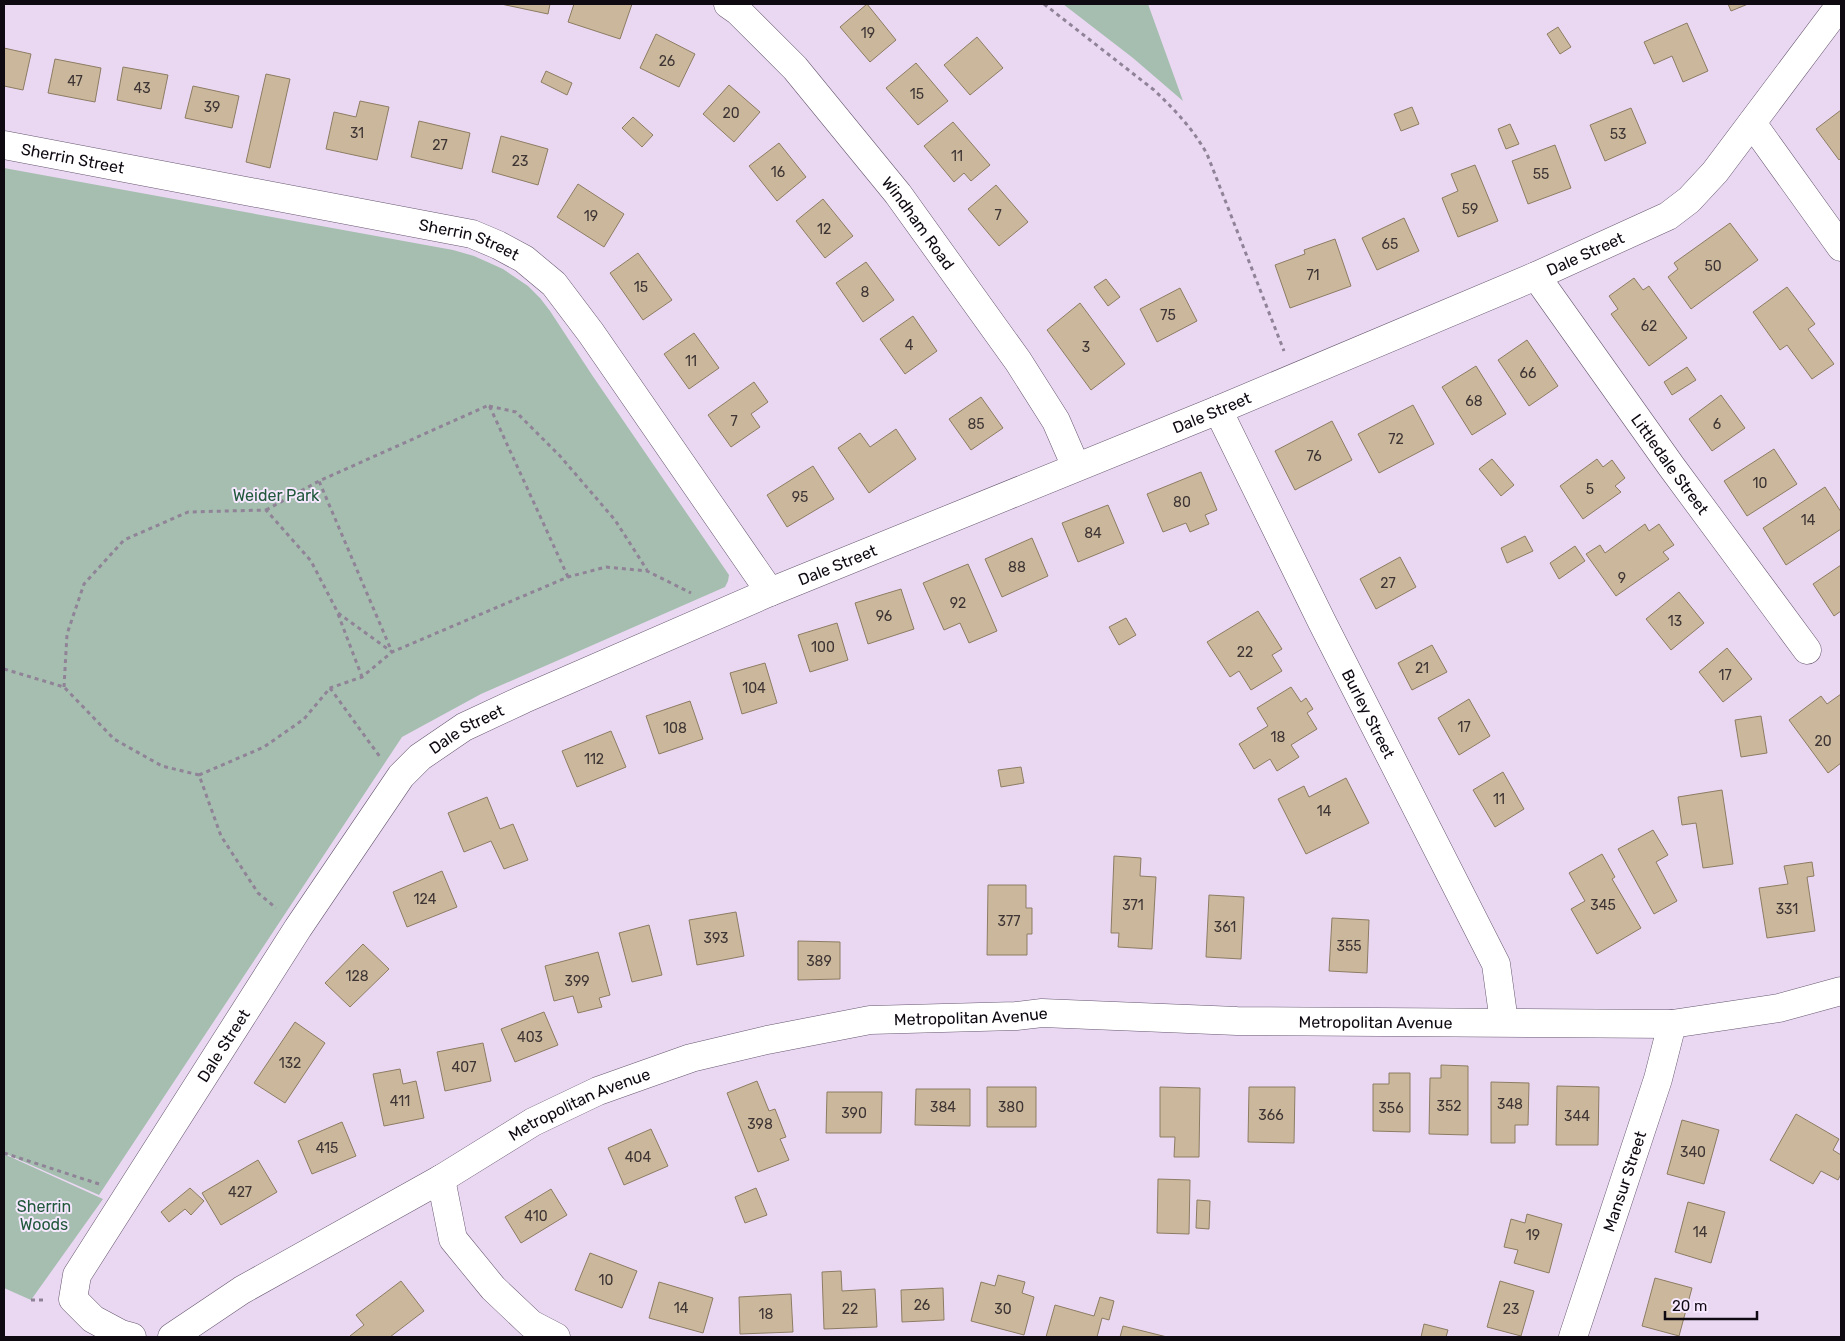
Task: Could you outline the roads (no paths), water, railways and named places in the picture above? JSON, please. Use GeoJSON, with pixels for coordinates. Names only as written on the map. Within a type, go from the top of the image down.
{"type":"FeatureCollection","features":[{"type":"Feature","properties":{"kind":"street","name":"Windham Road"},"geometry":{"type":"LineString","coordinates":[[728,4],[738,11],[795,68],[898,194],[1018,361],[1056,421],[1076,467]]}},
{"type":"Feature","properties":{"kind":"street","name":"Dale Street"},"geometry":{"type":"LineString","coordinates":[[132,1337],[121,1334],[93,1319],[73,1299],[78,1275],[298,928],[401,776],[420,757],[464,727],[770,592],[1218,410],[1536,276],[1668,216],[1689,200],[1716,172],[1841,4]]}},
{"type":"Feature","properties":{"kind":"street"},"geometry":{"type":"LineString","coordinates":[[1752,123],[1841,247]]}},
{"type":"Feature","properties":{"kind":"street","name":"Sherrin Street"},"geometry":{"type":"LineString","coordinates":[[4,146],[472,234],[498,244],[524,259],[554,284],[591,334],[770,592]]}},
{"type":"Feature","properties":{"kind":"street","name":"Littledale Street"},"geometry":{"type":"LineString","coordinates":[[1536,276],[1671,466],[1808,650]]}},
{"type":"Feature","properties":{"kind":"street","name":"Burley Street"},"geometry":{"type":"LineString","coordinates":[[1218,410],[1327,631],[1496,964],[1504,1022]]}},
{"type":"Feature","properties":{"kind":"street","name":"Metropolitan Avenue"},"geometry":{"type":"LineString","coordinates":[[172,1337],[242,1290],[441,1179],[533,1122],[598,1091],[691,1058],[767,1040],[870,1020],[1016,1016],[1042,1013],[1237,1022],[1672,1024],[1779,1008],[1841,991]]}},
{"type":"Feature","properties":{"kind":"street","name":"Mansur Street"},"geometry":{"type":"LineString","coordinates":[[1573,1337],[1658,1079],[1672,1024]]}},
{"type":"Feature","properties":{"kind":"street"},"geometry":{"type":"LineString","coordinates":[[441,1179],[453,1239],[493,1288],[531,1324],[556,1337]]}},
{"type":"Feature","properties":{"kind":"park label","name":"Weider Park"},"geometry":{"type":"Point","coordinates":[276,495]}},
{"type":"Feature","properties":{"kind":"park label","name":"Sherrin Woods"},"geometry":{"type":"Point","coordinates":[44,1215]}}]}
